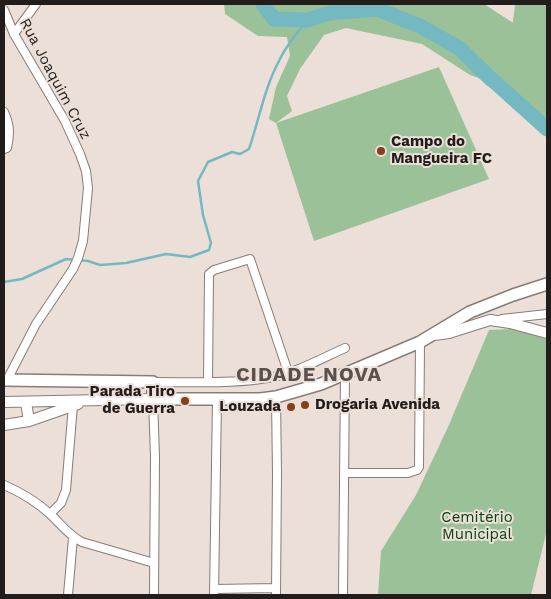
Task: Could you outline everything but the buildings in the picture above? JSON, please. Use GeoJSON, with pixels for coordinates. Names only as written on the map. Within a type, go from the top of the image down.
{"type":"FeatureCollection","features":[{"type":"Feature","properties":{"kind":"main road"},"geometry":{"type":"LineString","coordinates":[[6,380],[153,382],[153,399],[217,400],[276,397],[321,384],[345,374],[420,342],[470,312],[547,284]]}},
{"type":"Feature","properties":{"kind":"street"},"geometry":{"type":"LineString","coordinates":[[14,34],[36,4]]}},
{"type":"Feature","properties":{"kind":"street","name":"Rua Joaquim Cruz"},"geometry":{"type":"LineString","coordinates":[[4,10],[14,34],[65,121],[86,172],[88,188],[84,231],[80,252],[73,269],[36,324],[6,380]]}},
{"type":"Feature","properties":{"kind":"street"},"geometry":{"type":"LineString","coordinates":[[4,112],[9,124],[10,135],[5,149]]}},
{"type":"Feature","properties":{"kind":"street"},"geometry":{"type":"LineString","coordinates":[[208,382],[208,277],[210,272],[214,270],[250,259],[288,372]]}},
{"type":"Feature","properties":{"kind":"street"},"geometry":{"type":"LineString","coordinates":[[433,335],[458,330],[490,320],[547,314]]}},
{"type":"Feature","properties":{"kind":"street"},"geometry":{"type":"LineString","coordinates":[[490,320],[510,323],[547,333]]}},
{"type":"Feature","properties":{"kind":"street"},"geometry":{"type":"LineString","coordinates":[[345,473],[408,473],[417,470],[419,467],[420,342]]}},
{"type":"Feature","properties":{"kind":"street"},"geometry":{"type":"LineString","coordinates":[[153,382],[262,380],[288,372],[345,348]]}},
{"type":"Feature","properties":{"kind":"street"},"geometry":{"type":"LineString","coordinates":[[343,595],[345,374]]}},
{"type":"Feature","properties":{"kind":"street"},"geometry":{"type":"LineString","coordinates":[[217,400],[214,592],[276,592],[276,397]]}},
{"type":"Feature","properties":{"kind":"street"},"geometry":{"type":"LineString","coordinates":[[4,402],[153,399],[155,457],[154,595]]}},
{"type":"Feature","properties":{"kind":"street"},"geometry":{"type":"LineString","coordinates":[[4,425],[29,421],[85,401]]}},
{"type":"Feature","properties":{"kind":"street"},"geometry":{"type":"LineString","coordinates":[[26,402],[29,421]]}},
{"type":"Feature","properties":{"kind":"street"},"geometry":{"type":"LineString","coordinates":[[50,514],[61,503],[66,490],[73,405]]}},
{"type":"Feature","properties":{"kind":"street"},"geometry":{"type":"LineString","coordinates":[[4,485],[31,500],[50,514],[73,538],[154,563]]}},
{"type":"Feature","properties":{"kind":"street"},"geometry":{"type":"LineString","coordinates":[[68,595],[73,538]]}},
{"type":"Feature","properties":{"kind":"green space"},"geometry":{"type":"Polygon","coordinates":[[[224,4],[484,4],[524,30],[505,71],[547,106],[547,137],[485,80],[470,75],[422,44],[346,28],[324,35],[300,69],[287,96],[292,111],[276,123],[269,119],[276,87],[290,56],[287,37],[258,36],[225,14],[224,4]]]}},
{"type":"Feature","properties":{"kind":"green space"},"geometry":{"type":"Polygon","coordinates":[[[515,4],[547,4],[547,130],[492,80],[508,43],[513,24],[515,4]]]}},
{"type":"Feature","properties":{"kind":"green space","name":"Campo do Mangueira FC"},"geometry":{"type":"Polygon","coordinates":[[[439,67],[489,179],[314,241],[276,123],[439,67]]]}},
{"type":"Feature","properties":{"kind":"green space","name":"Cemitério Municipal"},"geometry":{"type":"Polygon","coordinates":[[[512,329],[547,339],[547,530],[531,595],[378,595],[381,551],[416,495],[448,427],[489,330],[512,329]]]}},
{"type":"Feature","properties":{"kind":"waterway"},"geometry":{"type":"LineString","coordinates":[[263,4],[274,19],[308,20],[329,13],[377,9],[420,26],[459,48],[547,129]]}},
{"type":"Feature","properties":{"kind":"waterway"},"geometry":{"type":"LineString","coordinates":[[4,282],[22,279],[66,259],[88,261],[100,265],[126,263],[166,254],[190,257],[209,250],[211,243],[203,215],[198,181],[208,162],[232,152],[240,154],[249,149],[274,72],[288,45],[308,20]]}},
{"type":"Feature","properties":{"kind":"place","name":"Campo do Mangueira FC"},"geometry":{"type":"Point","coordinates":[381,151]}},
{"type":"Feature","properties":{"kind":"place","name":"Parada Tiro de Guerra"},"geometry":{"type":"Point","coordinates":[185,401]}},
{"type":"Feature","properties":{"kind":"place","name":"Drogaria Avenida"},"geometry":{"type":"Point","coordinates":[305,405]}},
{"type":"Feature","properties":{"kind":"place","name":"Louzada"},"geometry":{"type":"Point","coordinates":[291,407]}},
{"type":"Feature","properties":{"kind":"district","name":"CIDADE NOVA"},"geometry":{"type":"Point","coordinates":[309,375]}}]}
